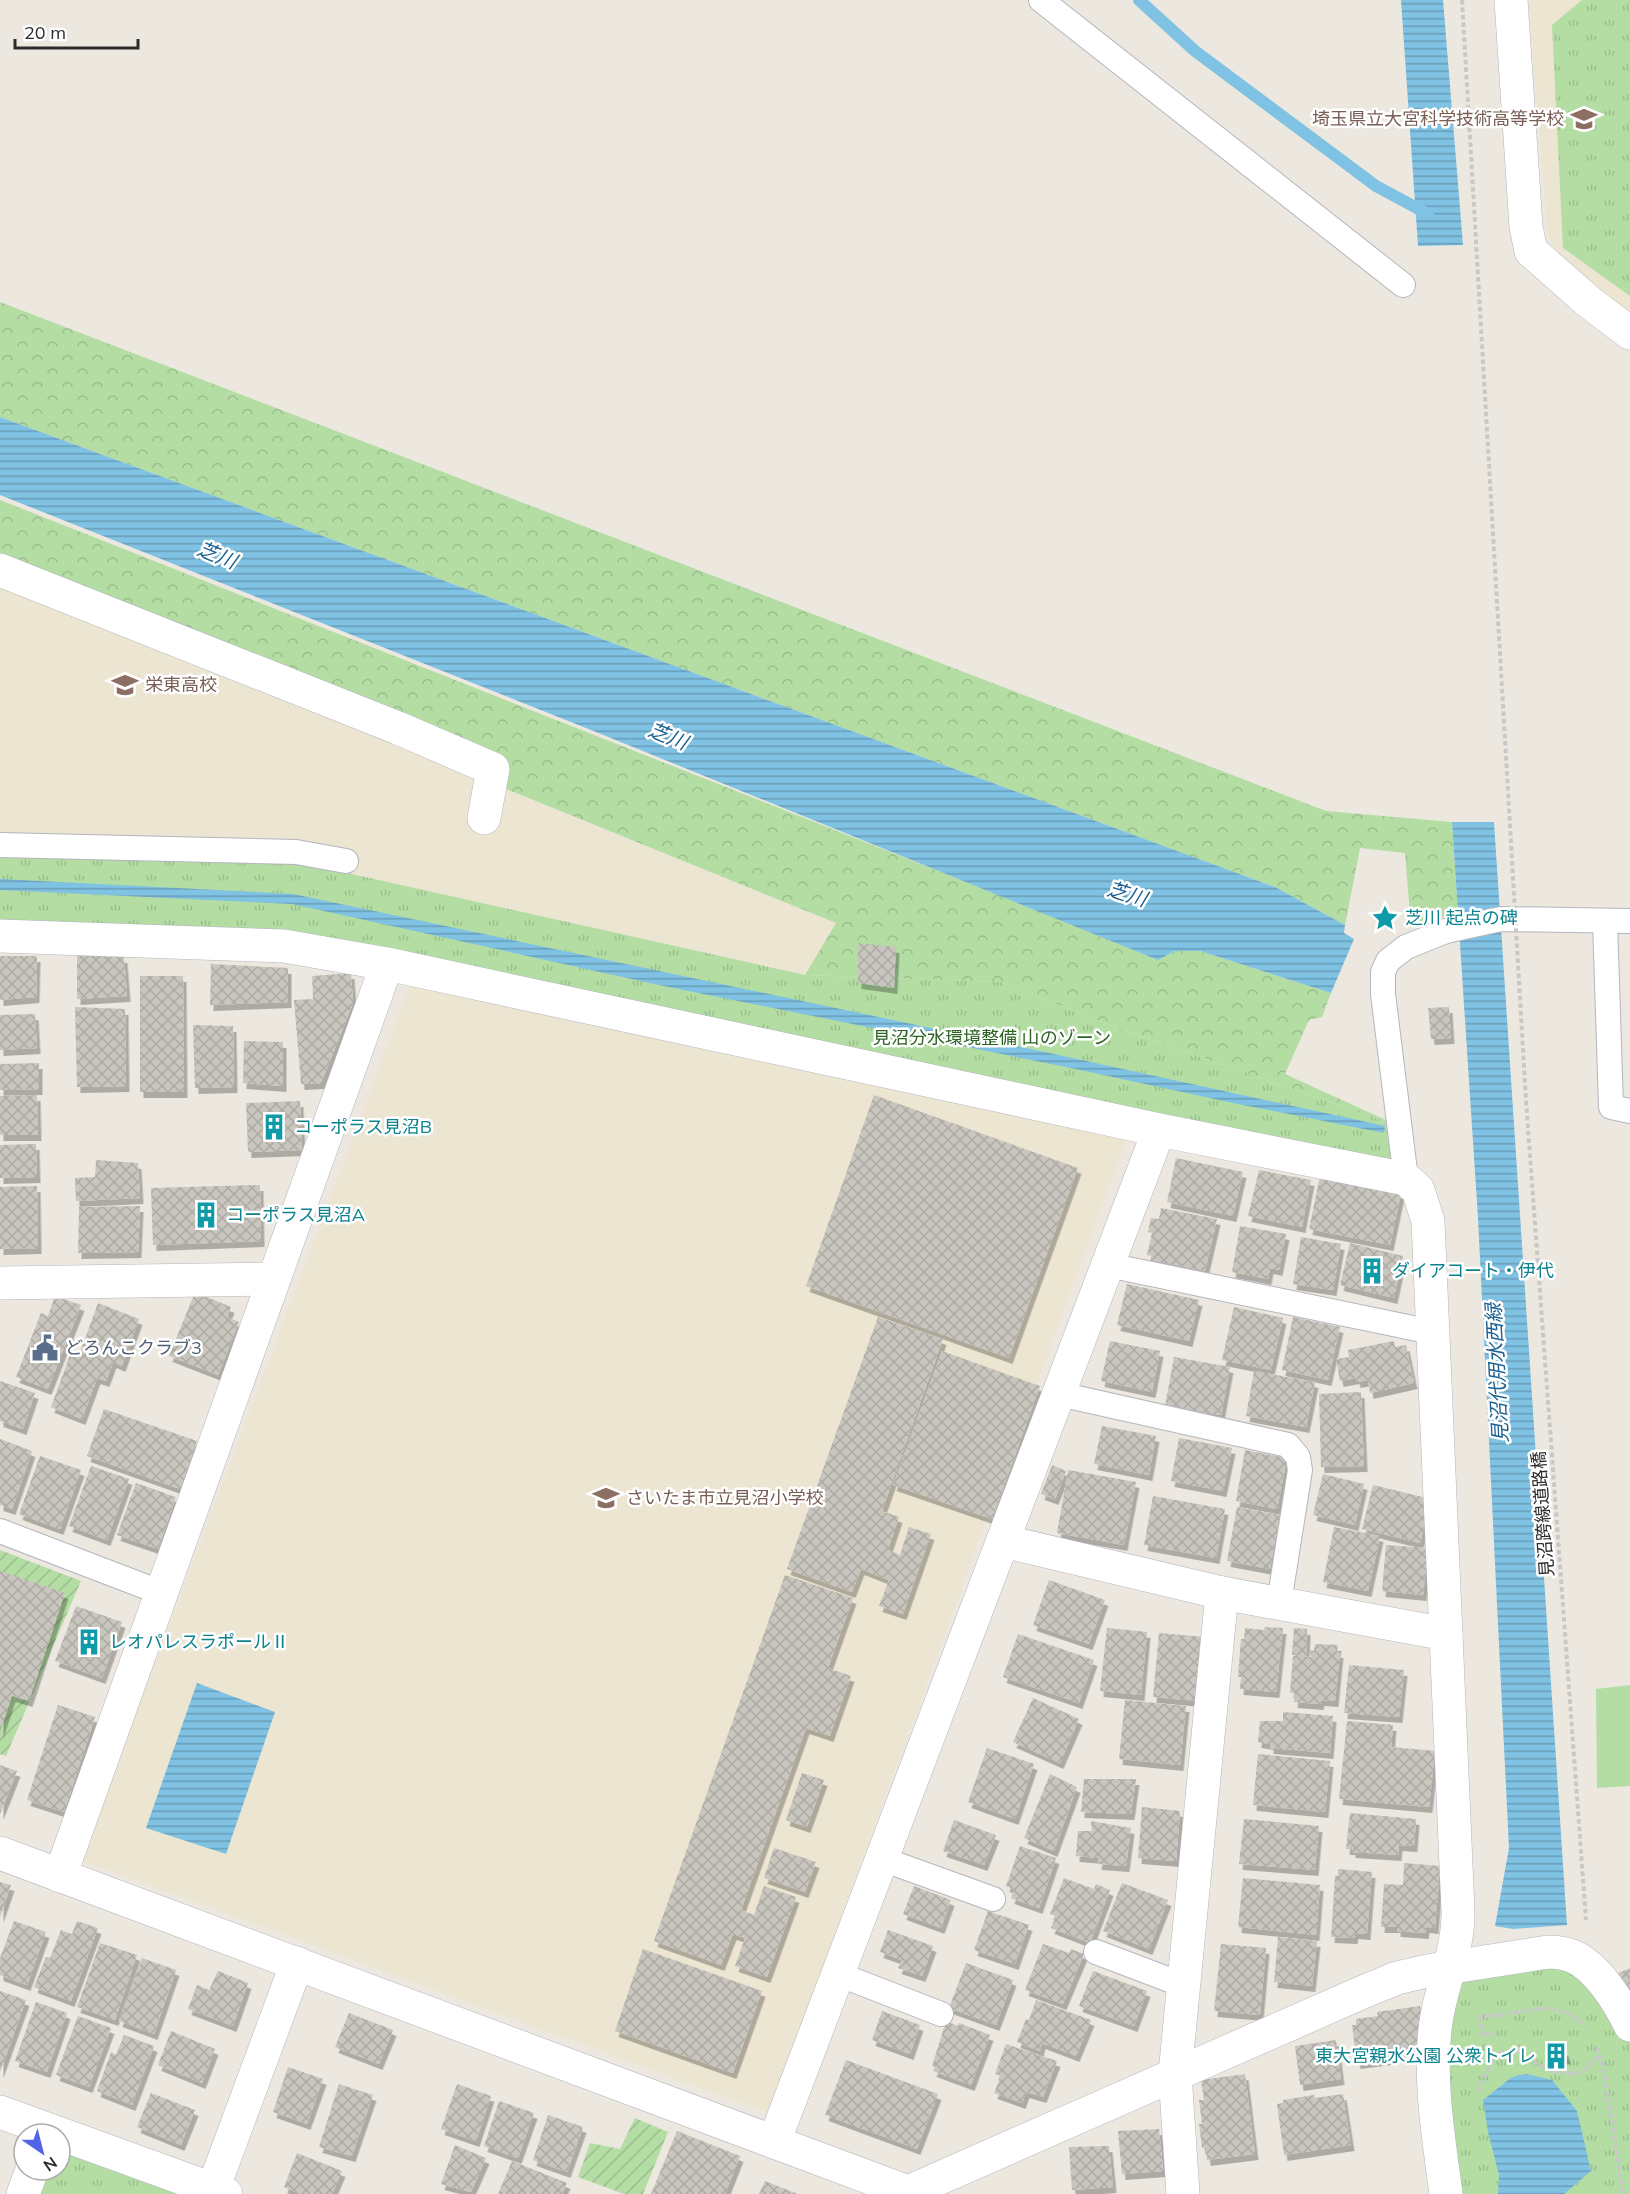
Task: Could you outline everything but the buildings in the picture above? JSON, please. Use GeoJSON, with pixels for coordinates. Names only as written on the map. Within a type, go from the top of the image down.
{"type":"FeatureCollection","features":[{"type":"Feature","properties":{"kind":"street"},"geometry":{"type":"LineString","coordinates":[[1511,0],[1526,227],[1531,251],[1589,302],[1630,333]]}},
{"type":"Feature","properties":{"kind":"street"},"geometry":{"type":"LineString","coordinates":[[0,570],[398,728],[493,769],[484,818]]}},
{"type":"Feature","properties":{"kind":"street"},"geometry":{"type":"LineString","coordinates":[[0,936],[284,946],[387,964],[1159,1130],[1406,1179],[1418,1190],[1428,1221],[1458,1920],[1453,1956],[1437,2010],[1434,2032],[1434,2079],[1446,2194]]}},
{"type":"Feature","properties":{"kind":"street"},"geometry":{"type":"LineString","coordinates":[[60,1875],[387,964]]}},
{"type":"Feature","properties":{"kind":"street"},"geometry":{"type":"LineString","coordinates":[[774,2142],[1159,1130]]}},
{"type":"Feature","properties":{"kind":"street"},"geometry":{"type":"LineString","coordinates":[[0,1282],[274,1279]]}},
{"type":"Feature","properties":{"kind":"street"},"geometry":{"type":"LineString","coordinates":[[1003,1541],[1222,1593],[1446,1634]]}},
{"type":"Feature","properties":{"kind":"street"},"geometry":{"type":"LineString","coordinates":[[1183,2194],[1175,2074],[1222,1593]]}},
{"type":"Feature","properties":{"kind":"street"},"geometry":{"type":"LineString","coordinates":[[0,1853],[908,2193],[1397,1978],[1548,1952],[1574,1956],[1600,1978],[1617,2001],[1630,2025]]}},
{"type":"Feature","properties":{"kind":"street"},"geometry":{"type":"LineString","coordinates":[[72,2140],[219,2192],[297,1964]]}},
{"type":"Feature","properties":{"kind":"street"},"geometry":{"type":"LineString","coordinates":[[0,2112],[24,2122]]}},
{"type":"Feature","properties":{"kind":"lane"},"geometry":{"type":"LineString","coordinates":[[1041,0],[1403,285]]}},
{"type":"Feature","properties":{"kind":"lane"},"geometry":{"type":"LineString","coordinates":[[0,845],[296,852],[346,861]]}},
{"type":"Feature","properties":{"kind":"lane"},"geometry":{"type":"LineString","coordinates":[[1406,1179],[1383,994],[1383,972],[1388,961],[1406,947],[1446,931],[1501,919],[1630,921]]}},
{"type":"Feature","properties":{"kind":"lane"},"geometry":{"type":"LineString","coordinates":[[1605,921],[1611,1107],[1630,1111]]}},
{"type":"Feature","properties":{"kind":"lane"},"geometry":{"type":"LineString","coordinates":[[1108,1266],[1432,1332]]}},
{"type":"Feature","properties":{"kind":"lane"},"geometry":{"type":"LineString","coordinates":[[1059,1394],[1288,1445],[1298,1456],[1300,1470],[1279,1603]]}},
{"type":"Feature","properties":{"kind":"lane"},"geometry":{"type":"LineString","coordinates":[[0,1531],[162,1593]]}},
{"type":"Feature","properties":{"kind":"lane"},"geometry":{"type":"LineString","coordinates":[[882,1860],[993,1899]]}},
{"type":"Feature","properties":{"kind":"lane"},"geometry":{"type":"LineString","coordinates":[[1096,1952],[1183,1985]]}},
{"type":"Feature","properties":{"kind":"lane"},"geometry":{"type":"LineString","coordinates":[[838,1974],[941,2014]]}},
{"type":"Feature","properties":{"kind":"path","name":"見沼跨線道路橋"},"geometry":{"type":"LineString","coordinates":[[1462,0],[1526,1101],[1587,1924]]}},
{"type":"Feature","properties":{"kind":"path"},"geometry":{"type":"LineString","coordinates":[[1437,2010],[1480,2016],[1541,2008],[1558,2010],[1573,2015],[1589,2033]]}},
{"type":"Feature","properties":{"kind":"path"},"geometry":{"type":"LineString","coordinates":[[1480,2016],[1482,2035],[1496,2033]]}},
{"type":"Feature","properties":{"kind":"path"},"geometry":{"type":"LineString","coordinates":[[1595,2040],[1604,2071],[1623,2194]]}},
{"type":"Feature","properties":{"kind":"path"},"geometry":{"type":"LineString","coordinates":[[1477,2091],[1499,2053],[1515,2050],[1527,2054],[1535,2063],[1551,2070],[1567,2073],[1577,2073],[1588,2067],[1599,2055]]}},
{"type":"Feature","properties":{"kind":"shaded area","name":"埼玉県立大宮科学技術高等学校"},"geometry":{"type":"Polygon","coordinates":[[[1528,0],[1630,0],[1630,314],[1563,259],[1548,237],[1528,0]]]}},
{"type":"Feature","properties":{"kind":"shaded area","name":"栄東高校"},"geometry":{"type":"Polygon","coordinates":[[[0,585],[836,923],[805,975],[307,864],[0,857],[0,585]]]}},
{"type":"Feature","properties":{"kind":"shaded area","name":"さいたま市立見沼小学校"},"geometry":{"type":"Polygon","coordinates":[[[413,977],[1128,1135],[769,2113],[81,1860],[413,977]]]}},
{"type":"Feature","properties":{"kind":"green space","name":"埼玉県立大宮科学技術高等学校"},"geometry":{"type":"Polygon","coordinates":[[[1582,0],[1630,0],[1630,296],[1563,248],[1552,25],[1582,0]]]}},
{"type":"Feature","properties":{"kind":"green space"},"geometry":{"type":"Polygon","coordinates":[[[0,302],[1326,811],[1452,822],[1458,913],[1411,927],[1405,853],[1360,848],[1345,925],[1275,887],[0,417],[0,302]]]}},
{"type":"Feature","properties":{"kind":"green space"},"geometry":{"type":"Polygon","coordinates":[[[0,500],[1158,960],[1175,951],[1200,951],[1331,993],[1322,1017],[1309,1020],[1285,1074],[1399,1126],[1117,1028],[1001,982],[805,975],[836,923],[499,786],[0,556],[0,500]]]}},
{"type":"Feature","properties":{"kind":"green space","name":"見沼分水環境整備 山のゾーン"},"geometry":{"type":"Polygon","coordinates":[[[0,857],[307,864],[805,975],[1001,982],[1117,1028],[1399,1126],[1406,1179],[387,964],[0,936],[0,857]]]}},
{"type":"Feature","properties":{"kind":"green space"},"geometry":{"type":"Polygon","coordinates":[[[0,1550],[81,1581],[6,1756],[0,1754],[0,1550]]]}},
{"type":"Feature","properties":{"kind":"green space"},"geometry":{"type":"Polygon","coordinates":[[[1630,1685],[1630,1786],[1597,1788],[1596,1689],[1630,1685]]]}},
{"type":"Feature","properties":{"kind":"green space"},"geometry":{"type":"Polygon","coordinates":[[[1548,1952],[1630,2025],[1630,2194],[1446,2194],[1448,1968],[1548,1952]]]}},
{"type":"Feature","properties":{"kind":"green space"},"geometry":{"type":"Polygon","coordinates":[[[635,2118],[668,2132],[643,2194],[624,2194],[578,2177],[590,2143],[620,2149],[635,2118]]]}},
{"type":"Feature","properties":{"kind":"green space"},"geometry":{"type":"Polygon","coordinates":[[[72,2138],[226,2194],[23,2194],[28,2182],[72,2182],[72,2138]]]}},
{"type":"Feature","properties":{"kind":"water"},"geometry":{"type":"Polygon","coordinates":[[[1401,0],[1443,0],[1463,245],[1418,246],[1401,0]]]}},
{"type":"Feature","properties":{"kind":"water","name":"芝川"},"geometry":{"type":"Polygon","coordinates":[[[0,417],[1275,887],[1345,925],[1344,933],[1354,939],[1331,993],[1200,951],[1175,951],[1158,960],[596,732],[0,495],[0,417]]]}},
{"type":"Feature","properties":{"kind":"water","name":"見沼代用水西緑"},"geometry":{"type":"Polygon","coordinates":[[[1452,822],[1494,822],[1567,1925],[1513,1929],[1495,1926],[1509,1848],[1478,1218],[1452,822]]]}},
{"type":"Feature","properties":{"kind":"water"},"geometry":{"type":"Polygon","coordinates":[[[0,879],[293,894],[1385,1126],[1384,1133],[659,985],[292,904],[0,890],[0,879]]]}},
{"type":"Feature","properties":{"kind":"water"},"geometry":{"type":"Polygon","coordinates":[[[197,1683],[275,1712],[226,1854],[146,1828],[197,1683]]]}},
{"type":"Feature","properties":{"kind":"water"},"geometry":{"type":"Polygon","coordinates":[[[1526,2074],[1552,2080],[1577,2111],[1591,2171],[1564,2194],[1498,2194],[1499,2175],[1483,2100],[1512,2077],[1526,2074]]]}},
{"type":"Feature","properties":{"kind":"waterway"},"geometry":{"type":"LineString","coordinates":[[1139,0],[1195,51],[1376,186],[1428,214]]}},
{"type":"Feature","properties":{"kind":"place","name":"埼玉県立大宮科学技術高等学校"},"geometry":{"type":"Point","coordinates":[1584,119]}},
{"type":"Feature","properties":{"kind":"place","name":"栄東高校"},"geometry":{"type":"Point","coordinates":[125,685]}},
{"type":"Feature","properties":{"kind":"place","name":"芝川 起点の碑"},"geometry":{"type":"Point","coordinates":[1385,918]}},
{"type":"Feature","properties":{"kind":"place","name":"コーポラス見沼B"},"geometry":{"type":"Point","coordinates":[274,1127]}},
{"type":"Feature","properties":{"kind":"place","name":"コーポラス見沼A"},"geometry":{"type":"Point","coordinates":[206,1215]}},
{"type":"Feature","properties":{"kind":"place","name":"ダイアコート・伊代"},"geometry":{"type":"Point","coordinates":[1372,1271]}},
{"type":"Feature","properties":{"kind":"place","name":"どろんこクラブ3"},"geometry":{"type":"Point","coordinates":[45,1348]}},
{"type":"Feature","properties":{"kind":"place","name":"さいたま市立見沼小学校"},"geometry":{"type":"Point","coordinates":[606,1498]}},
{"type":"Feature","properties":{"kind":"place","name":"レオパレスラポールⅡ"},"geometry":{"type":"Point","coordinates":[89,1642]}},
{"type":"Feature","properties":{"kind":"place","name":"東大宮親水公園 公衆トイレ"},"geometry":{"type":"Point","coordinates":[1556,2056]}}]}
